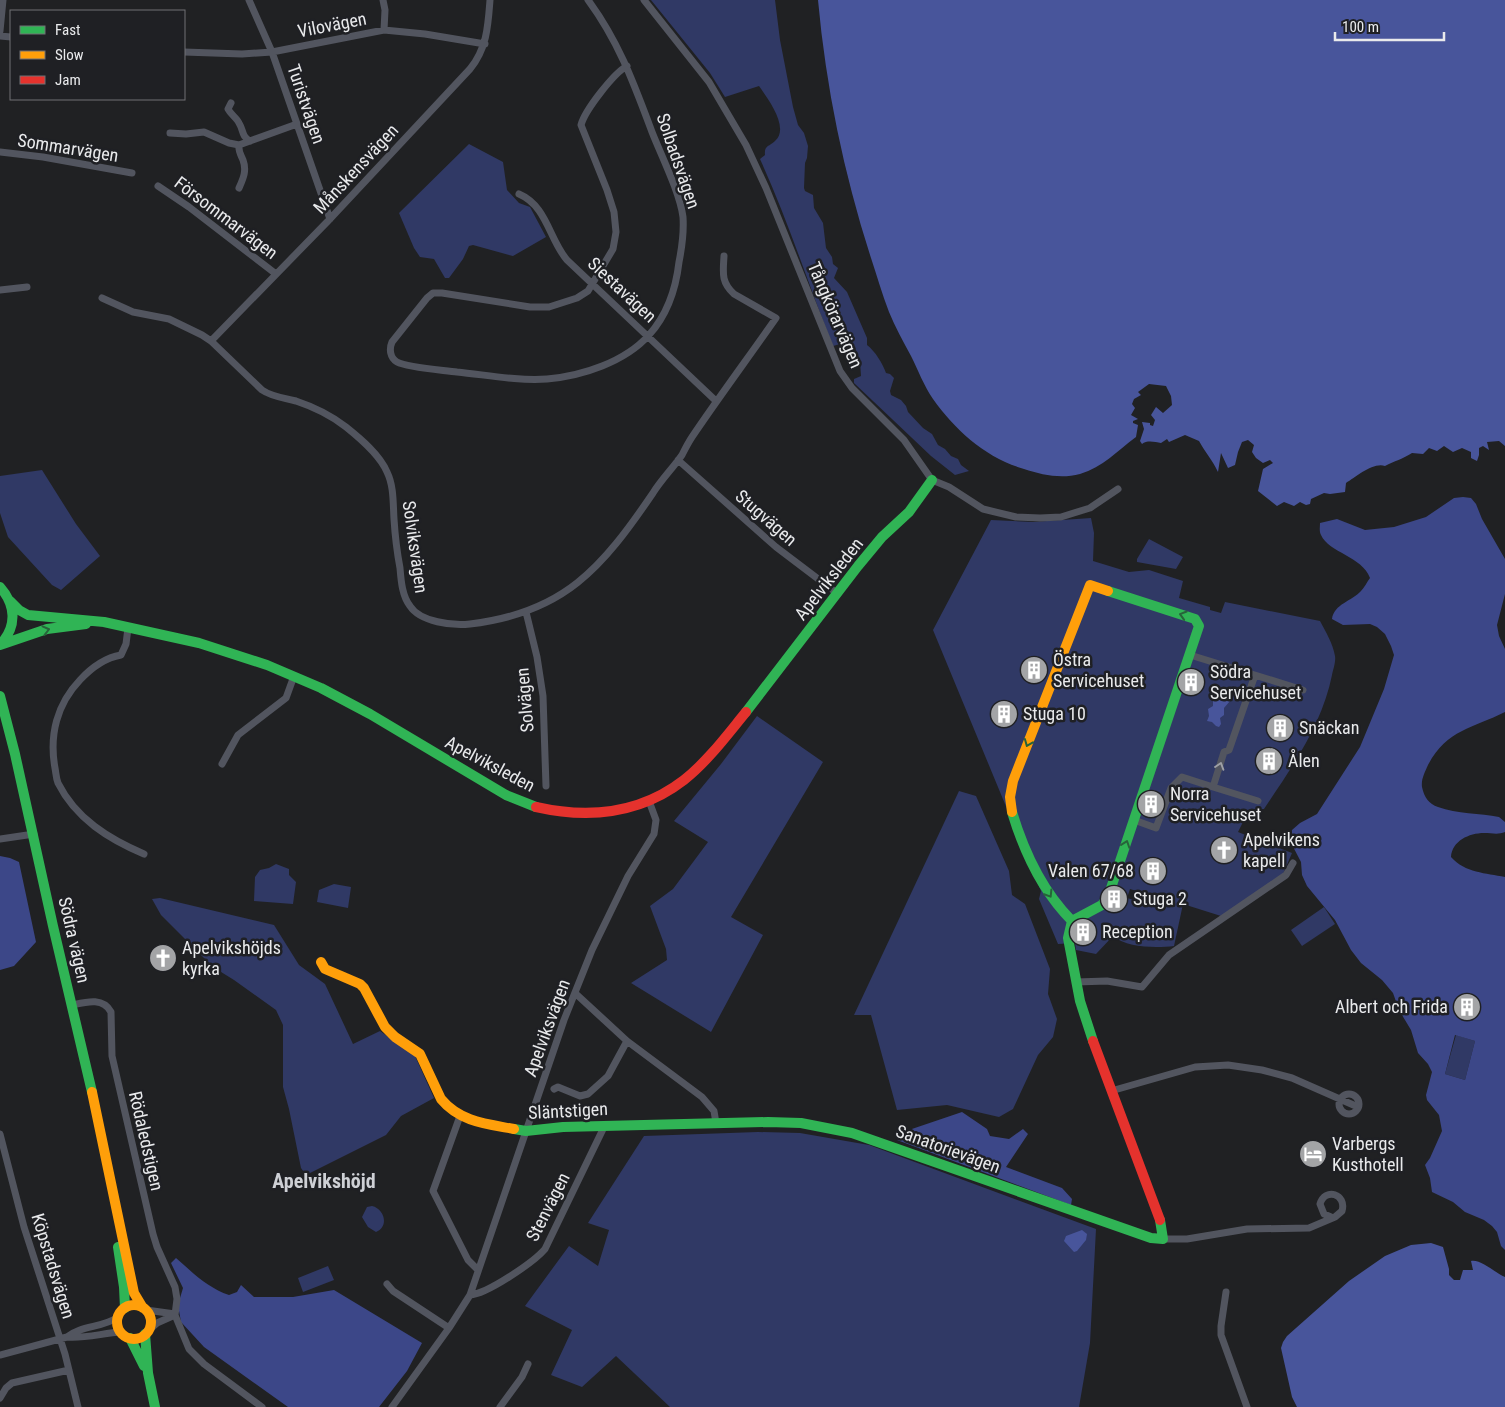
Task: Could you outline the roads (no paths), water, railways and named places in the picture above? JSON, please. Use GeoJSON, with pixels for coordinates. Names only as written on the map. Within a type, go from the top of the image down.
{"type":"FeatureCollection","features":[{"type":"Feature","properties":{"kind":"street"},"geometry":{"type":"LineString","coordinates":[[0,31],[3,0]]}},
{"type":"Feature","properties":{"kind":"street","name":"Turistvägen"},"geometry":{"type":"LineString","coordinates":[[249,0],[272,52],[330,219]]}},
{"type":"Feature","properties":{"kind":"street"},"geometry":{"type":"LineString","coordinates":[[383,0],[385,10],[384,30]]}},
{"type":"Feature","properties":{"kind":"street","name":"Månskensvägen"},"geometry":{"type":"LineString","coordinates":[[211,341],[330,219],[480,56],[488,29],[490,0]]}},
{"type":"Feature","properties":{"kind":"street","name":"Solbadsvägen"},"geometry":{"type":"LineString","coordinates":[[588,0],[616,43],[627,66],[682,215],[682,248],[672,294],[666,309],[649,336],[629,351],[603,366],[583,373],[549,379],[506,378],[432,369],[398,362],[391,355],[390,347],[395,337],[433,293],[530,307],[550,307],[583,295],[593,284]]}},
{"type":"Feature","properties":{"kind":"street","name":"Tångkörarvägen"},"geometry":{"type":"LineString","coordinates":[[644,0],[720,99],[746,145],[766,188],[840,371],[852,388],[904,440],[932,480],[983,509],[1005,515],[1028,518],[1061,516],[1080,512],[1097,504],[1118,489]]}},
{"type":"Feature","properties":{"kind":"street","name":"Vilovägen"},"geometry":{"type":"LineString","coordinates":[[185,52],[242,54],[272,52],[384,30],[425,34],[485,44]]}},
{"type":"Feature","properties":{"kind":"street"},"geometry":{"type":"LineString","coordinates":[[593,284],[615,244],[616,222],[607,190],[582,125],[586,115],[609,84],[627,66]]}},
{"type":"Feature","properties":{"kind":"street"},"geometry":{"type":"LineString","coordinates":[[231,103],[228,109],[240,123],[244,137],[250,141]]}},
{"type":"Feature","properties":{"kind":"street"},"geometry":{"type":"LineString","coordinates":[[170,133],[204,132],[228,143],[240,145],[297,124]]}},
{"type":"Feature","properties":{"kind":"street"},"geometry":{"type":"LineString","coordinates":[[239,188],[245,168],[238,148],[240,145]]}},
{"type":"Feature","properties":{"kind":"street","name":"Sommarvägen"},"geometry":{"type":"LineString","coordinates":[[0,152],[43,157],[132,173]]}},
{"type":"Feature","properties":{"kind":"street","name":"Försommarvägen"},"geometry":{"type":"LineString","coordinates":[[158,186],[173,194],[276,274]]}},
{"type":"Feature","properties":{"kind":"street","name":"Siestavägen"},"geometry":{"type":"LineString","coordinates":[[519,194],[529,199],[536,206],[546,221],[562,254],[716,401]]}},
{"type":"Feature","properties":{"kind":"street","name":"Solviksvägen"},"geometry":{"type":"LineString","coordinates":[[102,298],[133,312],[169,319],[184,325],[211,341],[262,390],[269,394],[306,404],[332,418],[361,440],[382,464],[390,479],[403,588],[409,605],[415,612],[441,622],[460,625],[496,621],[526,612],[563,594],[601,562],[619,542],[661,481],[678,460],[716,401],[776,318],[728,289],[724,279],[724,256]]}},
{"type":"Feature","properties":{"kind":"street"},"geometry":{"type":"LineString","coordinates":[[0,290],[27,287]]}},
{"type":"Feature","properties":{"kind":"street","name":"Stugvägen"},"geometry":{"type":"LineString","coordinates":[[678,460],[776,547],[838,594]]}},
{"type":"Feature","properties":{"kind":"street","name":"Apelviksleden"},"geometry":{"type":"LineString","coordinates":[[10,601],[19,610],[28,615],[94,620],[199,643],[243,656],[294,676],[370,714],[490,787],[533,806],[560,812],[596,814],[620,810],[649,801],[684,780],[709,756],[838,594],[858,566],[882,538],[909,512],[932,480]]}},
{"type":"Feature","properties":{"kind":"street"},"geometry":{"type":"LineString","coordinates":[[1072,921],[1049,896],[1012,813],[1010,800],[1011,790],[1021,761],[1090,585],[1195,619],[1199,626],[1109,894],[1102,905],[1072,921],[1068,938],[1076,982],[1092,1042],[1160,1219],[1163,1239]]}},
{"type":"Feature","properties":{"kind":"street"},"geometry":{"type":"LineString","coordinates":[[0,587],[10,601],[13,611],[12,626],[5,640],[0,645]]}},
{"type":"Feature","properties":{"kind":"street","name":"Solvägen"},"geometry":{"type":"LineString","coordinates":[[526,612],[537,657],[543,696],[546,786]]}},
{"type":"Feature","properties":{"kind":"street","name":"Apelviksleden"},"geometry":{"type":"LineString","coordinates":[[0,645],[59,627],[85,624],[124,627]]}},
{"type":"Feature","properties":{"kind":"street"},"geometry":{"type":"LineString","coordinates":[[124,627],[126,644],[121,655],[100,661],[69,692],[57,717],[54,730],[53,755],[58,782],[80,814],[94,828],[109,838],[144,854]]}},
{"type":"Feature","properties":{"kind":"street"},"geometry":{"type":"LineString","coordinates":[[1190,655],[1303,690]]}},
{"type":"Feature","properties":{"kind":"street"},"geometry":{"type":"LineString","coordinates":[[1213,787],[1224,752],[1229,750],[1255,675]]}},
{"type":"Feature","properties":{"kind":"street"},"geometry":{"type":"LineString","coordinates":[[222,764],[238,736],[286,698],[294,676]]}},
{"type":"Feature","properties":{"kind":"street","name":"Södra vägen"},"geometry":{"type":"LineString","coordinates":[[1,701],[34,834],[53,926],[95,1106],[134,1293],[144,1309]]}},
{"type":"Feature","properties":{"kind":"street"},"geometry":{"type":"LineString","coordinates":[[1134,820],[1156,828],[1171,788],[1182,777],[1258,801]]}},
{"type":"Feature","properties":{"kind":"street","name":"Apelviksvägen"},"geometry":{"type":"LineString","coordinates":[[392,1407],[449,1328],[470,1295],[526,1131],[592,950],[628,876],[654,834],[656,820],[649,801]]}},
{"type":"Feature","properties":{"kind":"street"},"geometry":{"type":"LineString","coordinates":[[0,839],[34,834]]}},
{"type":"Feature","properties":{"kind":"street"},"geometry":{"type":"LineString","coordinates":[[1076,982],[1107,981],[1142,987],[1169,955],[1286,875],[1293,863]]}},
{"type":"Feature","properties":{"kind":"street","name":"Släntstigen"},"geometry":{"type":"LineString","coordinates":[[321,962],[325,969],[360,984],[364,988],[385,1027],[395,1037],[420,1054],[441,1099],[460,1116],[478,1122],[526,1131],[563,1127],[716,1123]]}},
{"type":"Feature","properties":{"kind":"street"},"geometry":{"type":"LineString","coordinates":[[575,993],[627,1041],[702,1097],[714,1111],[716,1123]]}},
{"type":"Feature","properties":{"kind":"street","name":"Rödaledstigen"},"geometry":{"type":"LineString","coordinates":[[72,1005],[85,1002],[99,1002],[108,1007],[111,1012],[112,1056],[156,1247],[176,1293],[175,1314]]}},
{"type":"Feature","properties":{"kind":"street"},"geometry":{"type":"LineString","coordinates":[[554,1089],[558,1087],[580,1096],[588,1094],[608,1076],[627,1041]]}},
{"type":"Feature","properties":{"kind":"street"},"geometry":{"type":"LineString","coordinates":[[1110,1091],[1196,1067],[1228,1065],[1271,1072],[1315,1087],[1358,1107]]}},
{"type":"Feature","properties":{"kind":"street"},"geometry":{"type":"LineString","coordinates":[[460,1116],[433,1191],[468,1260],[478,1270]]}},
{"type":"Feature","properties":{"kind":"street","name":"Sanatorievägen"},"geometry":{"type":"LineString","coordinates":[[716,1123],[786,1122],[840,1129],[1151,1238],[1187,1239],[1247,1229],[1308,1228],[1331,1217]]}},
{"type":"Feature","properties":{"kind":"street","name":"Stenvägen"},"geometry":{"type":"LineString","coordinates":[[470,1295],[487,1290],[533,1260],[545,1249],[605,1126]]}},
{"type":"Feature","properties":{"kind":"street","name":"Köpstadsvägen"},"geometry":{"type":"LineString","coordinates":[[0,1134],[3,1163],[63,1338],[78,1407]]}},
{"type":"Feature","properties":{"kind":"street","name":"Södra vägen"},"geometry":{"type":"LineString","coordinates":[[110,1182],[113,1222],[124,1287],[125,1308]]}},
{"type":"Feature","properties":{"kind":"street"},"geometry":{"type":"LineString","coordinates":[[387,1284],[393,1291],[449,1328]]}},
{"type":"Feature","properties":{"kind":"street"},"geometry":{"type":"LineString","coordinates":[[1226,1292],[1221,1335],[1247,1407]]}},
{"type":"Feature","properties":{"kind":"street"},"geometry":{"type":"LineString","coordinates":[[63,1338],[74,1332],[108,1323],[118,1317],[125,1308],[134,1305],[144,1309],[175,1314]]}},
{"type":"Feature","properties":{"kind":"street"},"geometry":{"type":"LineString","coordinates":[[144,1309],[151,1321],[147,1332],[148,1373],[154,1407]]}},
{"type":"Feature","properties":{"kind":"street"},"geometry":{"type":"LineString","coordinates":[[0,1356],[63,1338],[106,1333],[140,1338],[157,1323],[175,1314]]}},
{"type":"Feature","properties":{"kind":"street"},"geometry":{"type":"LineString","coordinates":[[175,1314],[185,1341],[195,1356],[258,1406]]}},
{"type":"Feature","properties":{"kind":"street"},"geometry":{"type":"LineString","coordinates":[[118,1317],[118,1325],[148,1373]]}},
{"type":"Feature","properties":{"kind":"street"},"geometry":{"type":"LineString","coordinates":[[500,1407],[522,1377],[528,1364]]}},
{"type":"Feature","properties":{"kind":"street"},"geometry":{"type":"LineString","coordinates":[[0,1398],[6,1388],[12,1383],[69,1370]]}},
{"type":"Feature","properties":{"kind":"place","name":"Östra Servicehuset"},"geometry":{"type":"Point","coordinates":[1034,670]}},
{"type":"Feature","properties":{"kind":"place","name":"Södra Servicehuset"},"geometry":{"type":"Point","coordinates":[1191,682]}},
{"type":"Feature","properties":{"kind":"place","name":"Stuga 10"},"geometry":{"type":"Point","coordinates":[1004,714]}},
{"type":"Feature","properties":{"kind":"place","name":"Snäckan"},"geometry":{"type":"Point","coordinates":[1280,728]}},
{"type":"Feature","properties":{"kind":"place","name":"Ålen"},"geometry":{"type":"Point","coordinates":[1269,761]}},
{"type":"Feature","properties":{"kind":"place","name":"Norra Servicehuset"},"geometry":{"type":"Point","coordinates":[1151,804]}},
{"type":"Feature","properties":{"kind":"place","name":"Apelvikens kapell"},"geometry":{"type":"Point","coordinates":[1224,850]}},
{"type":"Feature","properties":{"kind":"place","name":"Valen 67/68"},"geometry":{"type":"Point","coordinates":[1153,871]}},
{"type":"Feature","properties":{"kind":"place","name":"Stuga 2"},"geometry":{"type":"Point","coordinates":[1114,899]}},
{"type":"Feature","properties":{"kind":"place","name":"Reception"},"geometry":{"type":"Point","coordinates":[1083,932]}},
{"type":"Feature","properties":{"kind":"place","name":"Apelvikshöjds kyrka"},"geometry":{"type":"Point","coordinates":[163,958]}},
{"type":"Feature","properties":{"kind":"place","name":"Albert och Frida"},"geometry":{"type":"Point","coordinates":[1467,1007]}},
{"type":"Feature","properties":{"kind":"place","name":"Varbergs Kusthotell"},"geometry":{"type":"Point","coordinates":[1313,1154]}},
{"type":"Feature","properties":{"kind":"district","name":"Apelvikshöjd"},"geometry":{"type":"Point","coordinates":[324,1181]}}]}
